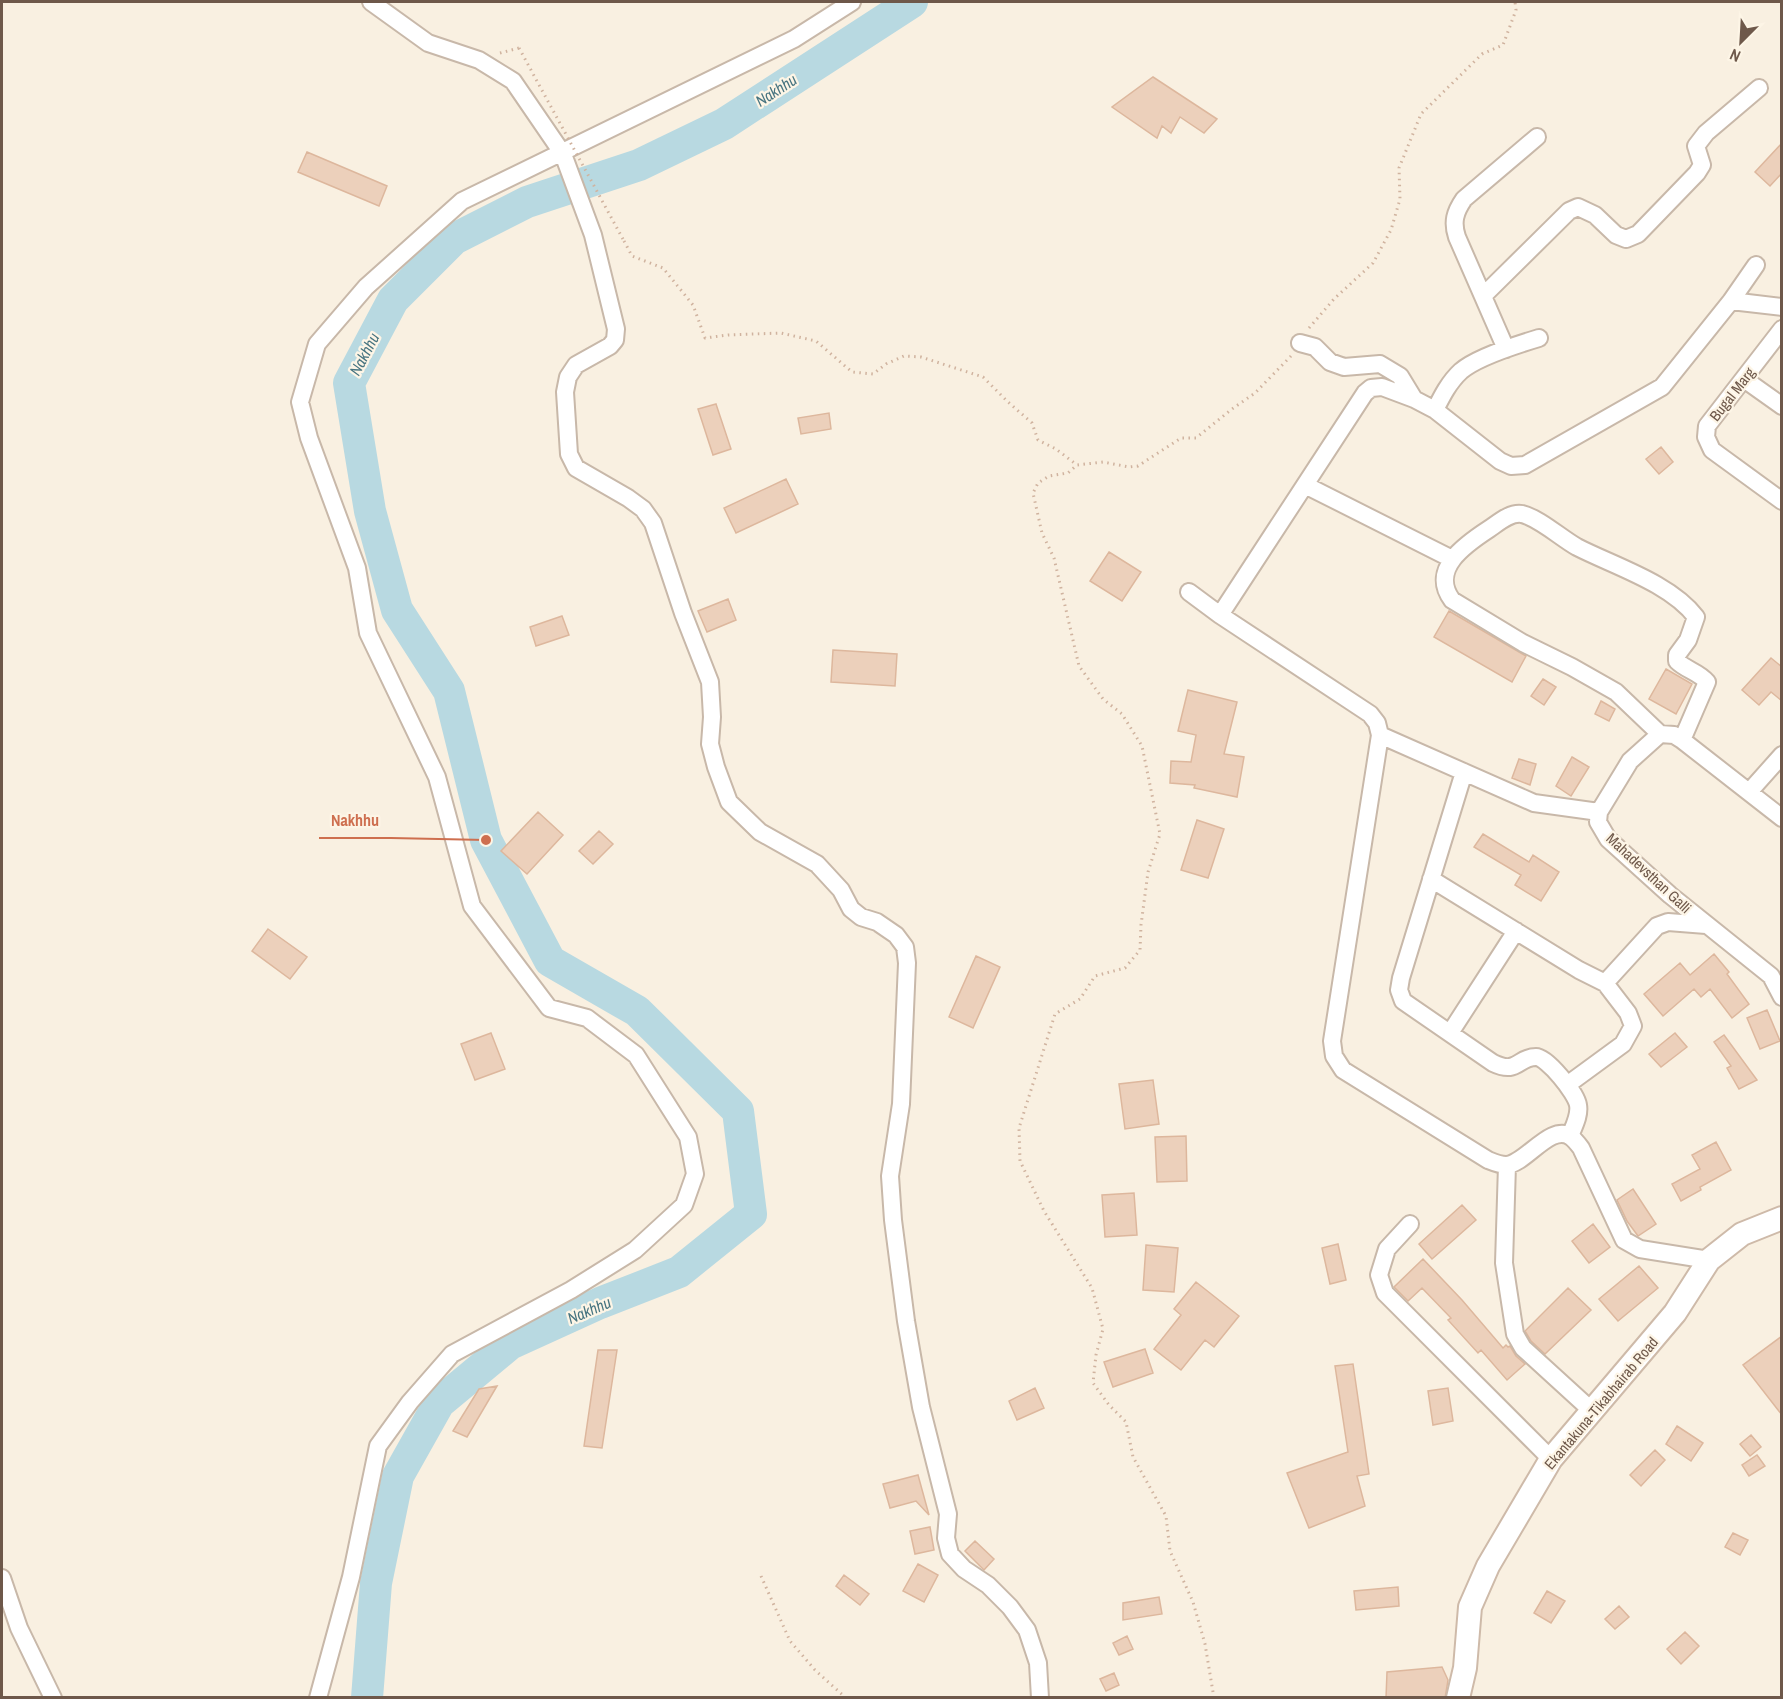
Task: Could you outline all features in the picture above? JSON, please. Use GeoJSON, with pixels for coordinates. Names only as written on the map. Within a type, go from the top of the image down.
{"type":"FeatureCollection","features":[{"type":"Feature","properties":{"kind":"main road","name":"Ekantakuna-Tikabhairab Road"},"geometry":{"type":"LineString","coordinates":[[1458,1698],[1465,1668],[1470,1607],[1488,1566],[1551,1459],[1675,1313],[1709,1260],[1742,1234],[1782,1218]]}},
{"type":"Feature","properties":{"kind":"street"},"geometry":{"type":"LineString","coordinates":[[371,2],[428,43],[479,60],[513,81],[565,159],[593,236],[616,329],[615,340],[610,346],[576,365],[568,377],[565,392],[569,454],[576,468],[628,498],[643,509],[653,523],[683,614],[710,682],[712,717],[710,744],[729,802],[760,832],[817,864],[841,890],[850,909],[861,917],[887,928],[905,947],[907,963],[901,1104],[890,1176],[893,1220],[906,1321],[919,1396],[948,1514],[946,1538],[950,1554],[964,1569],[988,1585],[1010,1607],[1027,1630],[1038,1663],[1040,1698]]}},
{"type":"Feature","properties":{"kind":"street"},"geometry":{"type":"LineString","coordinates":[[318,1698],[351,1577],[378,1446],[410,1402],[452,1354],[572,1290],[635,1250],[684,1205],[695,1174],[688,1137],[636,1055],[587,1018],[549,1008],[472,906],[437,777],[368,633],[357,568],[309,438],[300,402],[317,344],[366,287],[462,201],[565,159],[794,39],[852,2]]}},
{"type":"Feature","properties":{"kind":"street"},"geometry":{"type":"LineString","coordinates":[[1483,296],[1569,211],[1578,207],[1595,214],[1616,235],[1626,239],[1638,234],[1697,173],[1702,165],[1696,146],[1706,133],[1759,88]]}},
{"type":"Feature","properties":{"kind":"street"},"geometry":{"type":"LineString","coordinates":[[1506,349],[1455,229],[1454,219],[1457,209],[1464,200],[1537,137]]}},
{"type":"Feature","properties":{"kind":"street"},"geometry":{"type":"LineString","coordinates":[[1220,615],[1365,393],[1371,388],[1382,387],[1414,399],[1435,410],[1500,461],[1511,466],[1525,465],[1662,387],[1731,301],[1756,265]]}},
{"type":"Feature","properties":{"kind":"street"},"geometry":{"type":"LineString","coordinates":[[1731,301],[1782,307]]}},
{"type":"Feature","properties":{"kind":"street","name":"Bugal Marg"},"geometry":{"type":"LineString","coordinates":[[1782,329],[1707,426],[1706,437],[1712,450],[1782,501]]}},
{"type":"Feature","properties":{"kind":"street"},"geometry":{"type":"LineString","coordinates":[[1435,410],[1446,389],[1462,370],[1506,349],[1539,338]]}},
{"type":"Feature","properties":{"kind":"street"},"geometry":{"type":"LineString","coordinates":[[1300,343],[1315,347],[1330,362],[1344,367],[1380,364],[1400,376],[1414,399]]}},
{"type":"Feature","properties":{"kind":"street"},"geometry":{"type":"LineString","coordinates":[[1744,379],[1782,406]]}},
{"type":"Feature","properties":{"kind":"street"},"geometry":{"type":"LineString","coordinates":[[1305,485],[1452,559]]}},
{"type":"Feature","properties":{"kind":"street"},"geometry":{"type":"LineString","coordinates":[[1682,740],[1707,682],[1701,675],[1677,661],[1677,655],[1688,640],[1696,617],[1676,598],[1576,546],[1530,517],[1519,513],[1510,515],[1467,543],[1452,559],[1444,579],[1446,591],[1452,600],[1523,643],[1616,692],[1659,734],[1674,735],[1682,740],[1782,818]]}},
{"type":"Feature","properties":{"kind":"street"},"geometry":{"type":"LineString","coordinates":[[1189,591],[1220,615],[1370,714],[1377,723],[1380,735],[1332,1041],[1334,1056],[1343,1070],[1488,1160],[1507,1165],[1516,1162],[1543,1141],[1561,1134],[1570,1136],[1581,1148],[1624,1240],[1640,1249],[1709,1260]]}},
{"type":"Feature","properties":{"kind":"street"},"geometry":{"type":"LineString","coordinates":[[1380,735],[1534,803],[1599,812],[1630,761],[1659,734]]}},
{"type":"Feature","properties":{"kind":"street"},"geometry":{"type":"LineString","coordinates":[[1749,792],[1782,755]]}},
{"type":"Feature","properties":{"kind":"street"},"geometry":{"type":"LineString","coordinates":[[1464,772],[1399,990],[1403,1000],[1492,1063],[1503,1068],[1512,1067],[1534,1057],[1542,1058],[1568,1085],[1578,1102],[1578,1113],[1570,1136]]}},
{"type":"Feature","properties":{"kind":"street","name":"Mahadevsthan Galli"},"geometry":{"type":"LineString","coordinates":[[1599,812],[1598,822],[1608,839],[1670,896],[1771,976],[1782,997]]}},
{"type":"Feature","properties":{"kind":"street"},"geometry":{"type":"LineString","coordinates":[[1431,879],[1579,970],[1605,983],[1628,1013],[1633,1026],[1623,1044],[1568,1085]]}},
{"type":"Feature","properties":{"kind":"street"},"geometry":{"type":"LineString","coordinates":[[1605,983],[1657,926],[1668,922],[1706,925]]}},
{"type":"Feature","properties":{"kind":"street"},"geometry":{"type":"LineString","coordinates":[[1450,1033],[1516,931]]}},
{"type":"Feature","properties":{"kind":"street"},"geometry":{"type":"LineString","coordinates":[[1507,1165],[1504,1263],[1515,1334],[1523,1348],[1591,1410]]}},
{"type":"Feature","properties":{"kind":"street"},"geometry":{"type":"LineString","coordinates":[[1410,1224],[1387,1249],[1378,1275],[1385,1293],[1551,1459]]}},
{"type":"Feature","properties":{"kind":"street"},"geometry":{"type":"LineString","coordinates":[[2,1578],[19,1628],[53,1698]]}},
{"type":"Feature","properties":{"kind":"path"},"geometry":{"type":"LineString","coordinates":[[1214,1698],[1205,1644],[1193,1602],[1170,1551],[1166,1516],[1133,1457],[1126,1422],[1109,1405],[1093,1383],[1096,1355],[1103,1329],[1092,1288],[1044,1211],[1020,1161],[1019,1128],[1055,1014],[1080,999],[1095,976],[1125,968],[1140,950],[1148,872],[1160,834],[1142,746],[1122,714],[1103,699],[1079,666],[1054,558],[1042,533],[1033,493],[1038,483],[1049,476],[1068,473],[1077,465],[1103,462],[1129,467],[1138,466],[1181,438],[1196,438],[1256,393],[1293,354],[1307,330],[1334,299],[1373,263],[1391,230],[1400,199],[1399,168],[1421,114],[1482,54],[1503,45],[1516,10],[1515,2]]}},
{"type":"Feature","properties":{"kind":"path"},"geometry":{"type":"LineString","coordinates":[[519,48],[632,256],[663,268],[693,304],[705,338],[781,333],[816,341],[852,372],[873,375],[886,364],[903,356],[921,357],[954,366],[983,377],[1032,423],[1038,440],[1056,449],[1077,465]]}},
{"type":"Feature","properties":{"kind":"path"},"geometry":{"type":"LineString","coordinates":[[761,1576],[790,1641],[815,1670],[846,1698]]}},
{"type":"Feature","properties":{"kind":"building"},"geometry":{"type":"Polygon","coordinates":[[[1153,77],[1217,119],[1204,133],[1180,117],[1171,133],[1162,126],[1157,138],[1112,107],[1153,77]]]}},
{"type":"Feature","properties":{"kind":"building"},"geometry":{"type":"Polygon","coordinates":[[[1782,143],[1782,173],[1770,186],[1755,172],[1782,143]]]}},
{"type":"Feature","properties":{"kind":"building"},"geometry":{"type":"Polygon","coordinates":[[[307,152],[387,186],[379,206],[298,172],[307,152]]]}},
{"type":"Feature","properties":{"kind":"building"},"geometry":{"type":"Polygon","coordinates":[[[716,404],[731,449],[713,455],[698,409],[716,404]]]}},
{"type":"Feature","properties":{"kind":"building"},"geometry":{"type":"Polygon","coordinates":[[[829,413],[831,429],[801,434],[798,418],[829,413]]]}},
{"type":"Feature","properties":{"kind":"building"},"geometry":{"type":"Polygon","coordinates":[[[1661,447],[1673,462],[1659,474],[1646,459],[1661,447]]]}},
{"type":"Feature","properties":{"kind":"building"},"geometry":{"type":"Polygon","coordinates":[[[786,479],[798,504],[736,533],[724,508],[786,479]]]}},
{"type":"Feature","properties":{"kind":"building"},"geometry":{"type":"Polygon","coordinates":[[[1109,552],[1141,572],[1122,601],[1090,581],[1109,552]]]}},
{"type":"Feature","properties":{"kind":"building"},"geometry":{"type":"Polygon","coordinates":[[[728,599],[736,620],[707,632],[698,611],[728,599]]]}},
{"type":"Feature","properties":{"kind":"building"},"geometry":{"type":"Polygon","coordinates":[[[1449,611],[1526,656],[1512,682],[1434,637],[1449,611]]]}},
{"type":"Feature","properties":{"kind":"building"},"geometry":{"type":"Polygon","coordinates":[[[562,616],[569,635],[536,646],[530,627],[562,616]]]}},
{"type":"Feature","properties":{"kind":"building"},"geometry":{"type":"Polygon","coordinates":[[[833,650],[897,654],[895,686],[831,682],[833,650]]]}},
{"type":"Feature","properties":{"kind":"building"},"geometry":{"type":"Polygon","coordinates":[[[1771,658],[1782,667],[1782,701],[1771,692],[1759,705],[1742,690],[1771,658]]]}},
{"type":"Feature","properties":{"kind":"building"},"geometry":{"type":"Polygon","coordinates":[[[1666,669],[1692,684],[1676,714],[1649,699],[1666,669]]]}},
{"type":"Feature","properties":{"kind":"building"},"geometry":{"type":"Polygon","coordinates":[[[1543,679],[1556,687],[1544,705],[1531,696],[1543,679]]]}},
{"type":"Feature","properties":{"kind":"building"},"geometry":{"type":"Polygon","coordinates":[[[1188,690],[1237,702],[1224,754],[1244,757],[1237,797],[1194,788],[1195,785],[1170,783],[1171,761],[1191,762],[1196,735],[1178,731],[1188,690]]]}},
{"type":"Feature","properties":{"kind":"building"},"geometry":{"type":"Polygon","coordinates":[[[1601,701],[1615,709],[1609,721],[1595,714],[1601,701]]]}},
{"type":"Feature","properties":{"kind":"building"},"geometry":{"type":"Polygon","coordinates":[[[1572,757],[1589,767],[1571,796],[1556,786],[1572,757]]]}},
{"type":"Feature","properties":{"kind":"building"},"geometry":{"type":"Polygon","coordinates":[[[1519,759],[1536,764],[1530,785],[1512,778],[1519,759]]]}},
{"type":"Feature","properties":{"kind":"building"},"geometry":{"type":"Polygon","coordinates":[[[538,812],[563,835],[527,874],[501,851],[538,812]]]}},
{"type":"Feature","properties":{"kind":"building"},"geometry":{"type":"Polygon","coordinates":[[[1197,820],[1224,829],[1208,878],[1181,870],[1197,820]]]}},
{"type":"Feature","properties":{"kind":"building"},"geometry":{"type":"Polygon","coordinates":[[[599,831],[613,844],[593,864],[579,851],[599,831]]]}},
{"type":"Feature","properties":{"kind":"building"},"geometry":{"type":"Polygon","coordinates":[[[1483,834],[1529,862],[1533,855],[1559,872],[1541,901],[1515,885],[1521,875],[1474,847],[1483,834]]]}},
{"type":"Feature","properties":{"kind":"building"},"geometry":{"type":"Polygon","coordinates":[[[268,929],[307,957],[290,979],[252,951],[268,929]]]}},
{"type":"Feature","properties":{"kind":"building"},"geometry":{"type":"Polygon","coordinates":[[[1714,954],[1729,972],[1727,974],[1749,1004],[1732,1018],[1710,989],[1701,997],[1694,989],[1663,1016],[1644,994],[1680,963],[1690,975],[1714,954]]]}},
{"type":"Feature","properties":{"kind":"building"},"geometry":{"type":"Polygon","coordinates":[[[976,956],[1000,967],[973,1028],[949,1017],[976,956]]]}},
{"type":"Feature","properties":{"kind":"building"},"geometry":{"type":"Polygon","coordinates":[[[1767,1010],[1780,1041],[1760,1049],[1747,1018],[1767,1010]]]}},
{"type":"Feature","properties":{"kind":"building"},"geometry":{"type":"Polygon","coordinates":[[[491,1033],[505,1069],[475,1080],[461,1044],[491,1033]]]}},
{"type":"Feature","properties":{"kind":"building"},"geometry":{"type":"Polygon","coordinates":[[[1675,1033],[1687,1047],[1661,1067],[1649,1054],[1675,1033]]]}},
{"type":"Feature","properties":{"kind":"building"},"geometry":{"type":"Polygon","coordinates":[[[1724,1035],[1757,1080],[1739,1089],[1727,1068],[1731,1066],[1714,1042],[1724,1035]]]}},
{"type":"Feature","properties":{"kind":"building"},"geometry":{"type":"Polygon","coordinates":[[[1153,1080],[1159,1124],[1125,1129],[1119,1084],[1153,1080]]]}},
{"type":"Feature","properties":{"kind":"building"},"geometry":{"type":"Polygon","coordinates":[[[1186,1136],[1187,1181],[1157,1182],[1155,1137],[1186,1136]]]}},
{"type":"Feature","properties":{"kind":"building"},"geometry":{"type":"Polygon","coordinates":[[[1716,1142],[1731,1170],[1700,1187],[1701,1190],[1681,1201],[1672,1184],[1700,1169],[1692,1155],[1716,1142]]]}},
{"type":"Feature","properties":{"kind":"building"},"geometry":{"type":"Polygon","coordinates":[[[1633,1189],[1656,1224],[1638,1236],[1627,1221],[1617,1200],[1633,1189]]]}},
{"type":"Feature","properties":{"kind":"building"},"geometry":{"type":"Polygon","coordinates":[[[1134,1193],[1137,1235],[1105,1237],[1102,1195],[1134,1193]]]}},
{"type":"Feature","properties":{"kind":"building"},"geometry":{"type":"Polygon","coordinates":[[[1462,1205],[1476,1220],[1432,1259],[1419,1244],[1462,1205]]]}},
{"type":"Feature","properties":{"kind":"building"},"geometry":{"type":"Polygon","coordinates":[[[1593,1224],[1610,1247],[1589,1263],[1572,1241],[1593,1224]]]}},
{"type":"Feature","properties":{"kind":"building"},"geometry":{"type":"Polygon","coordinates":[[[1338,1244],[1346,1280],[1330,1284],[1322,1248],[1338,1244]]]}},
{"type":"Feature","properties":{"kind":"building"},"geometry":{"type":"Polygon","coordinates":[[[1146,1245],[1178,1248],[1174,1292],[1143,1290],[1146,1245]]]}},
{"type":"Feature","properties":{"kind":"building"},"geometry":{"type":"Polygon","coordinates":[[[1423,1259],[1503,1348],[1506,1345],[1510,1346],[1525,1364],[1507,1380],[1481,1350],[1478,1353],[1448,1320],[1451,1318],[1422,1288],[1408,1301],[1394,1287],[1423,1259]]]}},
{"type":"Feature","properties":{"kind":"building"},"geometry":{"type":"Polygon","coordinates":[[[1639,1266],[1658,1288],[1618,1321],[1599,1299],[1639,1266]]]}},
{"type":"Feature","properties":{"kind":"building"},"geometry":{"type":"Polygon","coordinates":[[[1196,1282],[1239,1316],[1214,1347],[1205,1340],[1181,1370],[1154,1349],[1181,1315],[1174,1309],[1196,1282]]]}},
{"type":"Feature","properties":{"kind":"building"},"geometry":{"type":"Polygon","coordinates":[[[1568,1288],[1591,1310],[1545,1354],[1531,1341],[1525,1331],[1568,1288]]]}},
{"type":"Feature","properties":{"kind":"building"},"geometry":{"type":"Polygon","coordinates":[[[1782,1336],[1782,1415],[1743,1365],[1782,1336]]]}},
{"type":"Feature","properties":{"kind":"building"},"geometry":{"type":"Polygon","coordinates":[[[1145,1349],[1153,1373],[1113,1387],[1104,1362],[1145,1349]]]}},
{"type":"Feature","properties":{"kind":"building"},"geometry":{"type":"Polygon","coordinates":[[[598,1350],[617,1350],[602,1448],[584,1446],[598,1350]]]}},
{"type":"Feature","properties":{"kind":"building"},"geometry":{"type":"Polygon","coordinates":[[[1353,1364],[1369,1474],[1357,1476],[1365,1506],[1309,1528],[1287,1473],[1348,1452],[1335,1366],[1353,1364]]]}},
{"type":"Feature","properties":{"kind":"building"},"geometry":{"type":"Polygon","coordinates":[[[497,1386],[467,1437],[453,1431],[479,1389],[497,1386]]]}},
{"type":"Feature","properties":{"kind":"building"},"geometry":{"type":"Polygon","coordinates":[[[1035,1388],[1044,1408],[1017,1420],[1009,1401],[1035,1388]]]}},
{"type":"Feature","properties":{"kind":"building"},"geometry":{"type":"Polygon","coordinates":[[[1448,1388],[1453,1421],[1433,1425],[1428,1391],[1448,1388]]]}},
{"type":"Feature","properties":{"kind":"building"},"geometry":{"type":"Polygon","coordinates":[[[1677,1426],[1703,1443],[1691,1461],[1666,1444],[1677,1426]]]}},
{"type":"Feature","properties":{"kind":"building"},"geometry":{"type":"Polygon","coordinates":[[[1751,1435],[1761,1447],[1750,1456],[1740,1444],[1751,1435]]]}},
{"type":"Feature","properties":{"kind":"building"},"geometry":{"type":"Polygon","coordinates":[[[1655,1450],[1665,1460],[1641,1486],[1630,1475],[1655,1450]]]}},
{"type":"Feature","properties":{"kind":"building"},"geometry":{"type":"Polygon","coordinates":[[[1757,1455],[1765,1466],[1749,1476],[1742,1465],[1757,1455]]]}},
{"type":"Feature","properties":{"kind":"building"},"geometry":{"type":"Polygon","coordinates":[[[918,1475],[929,1515],[916,1501],[890,1508],[883,1484],[918,1475]]]}},
{"type":"Feature","properties":{"kind":"building"},"geometry":{"type":"Polygon","coordinates":[[[930,1527],[934,1550],[915,1554],[910,1531],[930,1527]]]}},
{"type":"Feature","properties":{"kind":"building"},"geometry":{"type":"Polygon","coordinates":[[[1733,1533],[1748,1540],[1740,1555],[1725,1547],[1733,1533]]]}},
{"type":"Feature","properties":{"kind":"building"},"geometry":{"type":"Polygon","coordinates":[[[975,1541],[994,1559],[984,1570],[965,1551],[975,1541]]]}},
{"type":"Feature","properties":{"kind":"building"},"geometry":{"type":"Polygon","coordinates":[[[918,1564],[938,1575],[924,1602],[903,1591],[918,1564]]]}},
{"type":"Feature","properties":{"kind":"building"},"geometry":{"type":"Polygon","coordinates":[[[844,1575],[869,1594],[860,1605],[836,1586],[844,1575]]]}},
{"type":"Feature","properties":{"kind":"building"},"geometry":{"type":"Polygon","coordinates":[[[1398,1587],[1399,1606],[1356,1610],[1354,1591],[1398,1587]]]}},
{"type":"Feature","properties":{"kind":"building"},"geometry":{"type":"Polygon","coordinates":[[[1547,1591],[1565,1601],[1551,1623],[1534,1613],[1547,1591]]]}},
{"type":"Feature","properties":{"kind":"building"},"geometry":{"type":"Polygon","coordinates":[[[1159,1597],[1162,1614],[1123,1620],[1123,1603],[1159,1597]]]}},
{"type":"Feature","properties":{"kind":"building"},"geometry":{"type":"Polygon","coordinates":[[[1619,1606],[1629,1617],[1615,1629],[1605,1619],[1619,1606]]]}},
{"type":"Feature","properties":{"kind":"building"},"geometry":{"type":"Polygon","coordinates":[[[1685,1632],[1699,1646],[1681,1664],[1667,1649],[1685,1632]]]}},
{"type":"Feature","properties":{"kind":"building"},"geometry":{"type":"Polygon","coordinates":[[[1127,1636],[1133,1649],[1119,1655],[1113,1643],[1127,1636]]]}},
{"type":"Feature","properties":{"kind":"building"},"geometry":{"type":"Polygon","coordinates":[[[1442,1667],[1448,1680],[1445,1698],[1386,1698],[1387,1672],[1442,1667]]]}},
{"type":"Feature","properties":{"kind":"building"},"geometry":{"type":"Polygon","coordinates":[[[1114,1673],[1119,1685],[1106,1691],[1100,1679],[1114,1673]]]}},
{"type":"Feature","properties":{"kind":"waterway","name":"Nakhhu"},"geometry":{"type":"LineString","coordinates":[[367,1698],[376,1583],[398,1476],[439,1403],[510,1344],[600,1303],[679,1272],[751,1214],[738,1111],[637,1011],[550,961],[486,840],[449,691],[397,610],[370,511],[349,383],[393,300],[454,239],[527,202],[639,165],[724,124],[912,2]]}},
{"type":"Feature","properties":{"kind":"place","name":"Nakhhu"},"geometry":{"type":"Point","coordinates":[486,840]}}]}
